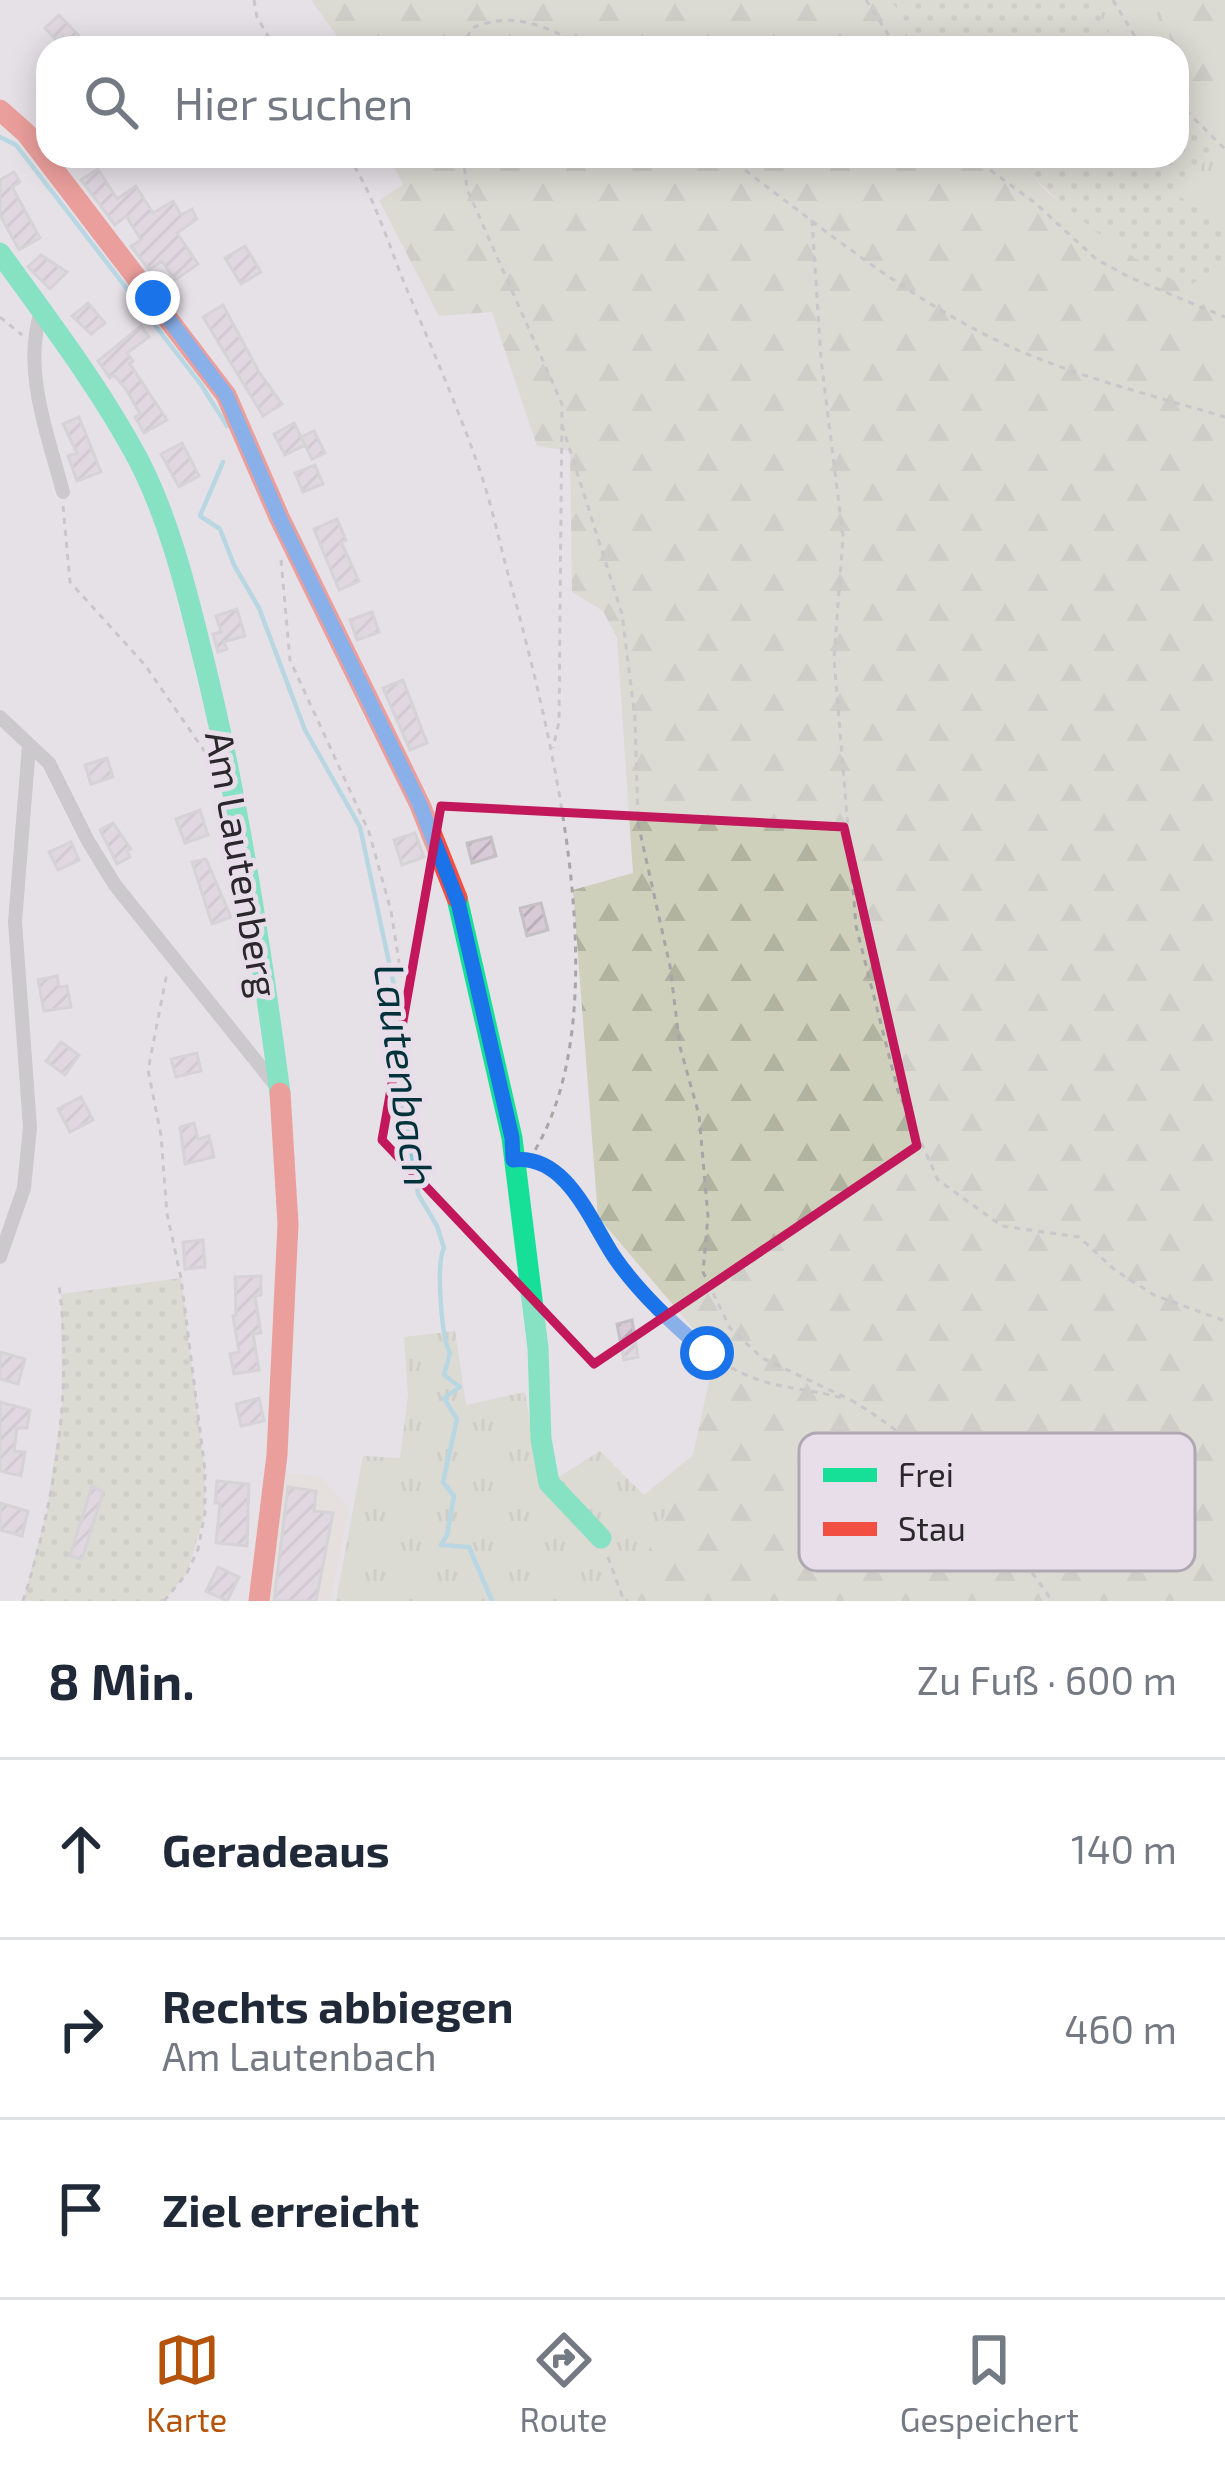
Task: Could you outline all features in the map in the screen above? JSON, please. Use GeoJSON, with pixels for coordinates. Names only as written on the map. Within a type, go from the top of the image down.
{"type":"FeatureCollection","features":[{"type":"Feature","properties":{"kind":"street"},"geometry":{"type":"LineString","coordinates":[[0,110],[36,146]]}},
{"type":"Feature","properties":{"kind":"street"},"geometry":{"type":"LineString","coordinates":[[53,168],[226,395],[279,517],[420,805],[458,902],[512,1138],[538,1348],[541,1439],[548,1484],[601,1538]]}},
{"type":"Feature","properties":{"kind":"street","name":"Am Lautenberg"},"geometry":{"type":"LineString","coordinates":[[0,253],[86,374],[139,461],[180,565],[226,763],[280,1091],[288,1224],[278,1455],[259,1601]]}},
{"type":"Feature","properties":{"kind":"street"},"geometry":{"type":"LineString","coordinates":[[41,312],[34,350],[36,387],[63,492]]}},
{"type":"Feature","properties":{"kind":"street"},"geometry":{"type":"LineString","coordinates":[[0,717],[49,763],[115,885],[280,1091]]}},
{"type":"Feature","properties":{"kind":"street"},"geometry":{"type":"LineString","coordinates":[[0,1257],[24,1188],[30,1127],[15,922],[29,746]]}},
{"type":"Feature","properties":{"kind":"path"},"geometry":{"type":"LineString","coordinates":[[254,0],[268,36]]}},
{"type":"Feature","properties":{"kind":"path"},"geometry":{"type":"LineString","coordinates":[[866,0],[889,36]]}},
{"type":"Feature","properties":{"kind":"path"},"geometry":{"type":"LineString","coordinates":[[1113,0],[1135,36]]}},
{"type":"Feature","properties":{"kind":"path"},"geometry":{"type":"LineString","coordinates":[[468,36],[472,28],[497,18],[530,22],[562,36]]}},
{"type":"Feature","properties":{"kind":"path"},"geometry":{"type":"LineString","coordinates":[[1189,114],[1225,148]]}},
{"type":"Feature","properties":{"kind":"path"},"geometry":{"type":"LineString","coordinates":[[353,168],[479,470],[553,750],[574,931],[573,993],[555,1105],[527,1159],[568,1184],[616,1259],[707,1353],[770,1383],[851,1400]]}},
{"type":"Feature","properties":{"kind":"path"},"geometry":{"type":"LineString","coordinates":[[464,168],[467,189],[562,404],[559,722],[553,750]]}},
{"type":"Feature","properties":{"kind":"path"},"geometry":{"type":"LineString","coordinates":[[742,168],[950,315],[1032,356],[1225,416]]}},
{"type":"Feature","properties":{"kind":"path"},"geometry":{"type":"LineString","coordinates":[[987,168],[1034,202],[1096,259],[1129,278],[1225,317]]}},
{"type":"Feature","properties":{"kind":"path"},"geometry":{"type":"LineString","coordinates":[[812,220],[821,359],[843,537],[834,658],[856,926],[898,1090],[938,1180],[1003,1226],[1079,1237],[1114,1270],[1154,1295],[1225,1321]]}},
{"type":"Feature","properties":{"kind":"path"},"geometry":{"type":"LineString","coordinates":[[0,317],[34,350]]}},
{"type":"Feature","properties":{"kind":"path"},"geometry":{"type":"LineString","coordinates":[[562,425],[622,614],[635,718],[638,823],[670,966],[680,1047],[699,1115],[708,1216],[703,1272],[730,1328],[762,1358],[851,1400],[902,1433]]}},
{"type":"Feature","properties":{"kind":"path"},"geometry":{"type":"LineString","coordinates":[[63,492],[70,582],[145,665],[200,750],[226,763]]}},
{"type":"Feature","properties":{"kind":"path"},"geometry":{"type":"LineString","coordinates":[[281,559],[290,660],[369,832],[391,911],[403,981]]}},
{"type":"Feature","properties":{"kind":"path"},"geometry":{"type":"LineString","coordinates":[[164,1601],[187,1573],[206,1514],[181,1278],[167,1214],[161,1135],[148,1070],[159,998],[172,956]]}},
{"type":"Feature","properties":{"kind":"path"},"geometry":{"type":"LineString","coordinates":[[23,1601],[46,1510],[62,1405],[59,1285]]}},
{"type":"Feature","properties":{"kind":"path"},"geometry":{"type":"LineString","coordinates":[[601,1538],[624,1601]]}},
{"type":"Feature","properties":{"kind":"path"},"geometry":{"type":"LineString","coordinates":[[1032,1571],[1052,1601]]}},
{"type":"Feature","properties":{"kind":"highlighted area"},"geometry":{"type":"Polygon","coordinates":[[[441,806],[844,827],[917,1146],[594,1364],[382,1140],[441,806]]]}},
{"type":"Feature","properties":{"kind":"shaded area"},"geometry":{"type":"Polygon","coordinates":[[[280,1472],[320,1476],[349,1508],[331,1601],[264,1601],[280,1472]]]}},
{"type":"Feature","properties":{"kind":"green space"},"geometry":{"type":"Polygon","coordinates":[[[311,0],[891,0],[915,36],[337,36],[311,0]]]}},
{"type":"Feature","properties":{"kind":"green space"},"geometry":{"type":"Polygon","coordinates":[[[891,0],[1090,0],[1112,36],[915,36],[891,0]]]}},
{"type":"Feature","properties":{"kind":"green space"},"geometry":{"type":"Polygon","coordinates":[[[1090,0],[1158,0],[1169,36],[1112,36],[1090,0]]]}},
{"type":"Feature","properties":{"kind":"green space"},"geometry":{"type":"Polygon","coordinates":[[[1158,0],[1225,0],[1225,151],[1191,106],[1189,36],[1169,36],[1158,0]]]}},
{"type":"Feature","properties":{"kind":"green space"},"geometry":{"type":"Polygon","coordinates":[[[1189,100],[1225,151],[1225,219],[1178,196],[1213,149],[1189,128],[1189,100]]]}},
{"type":"Feature","properties":{"kind":"green space"},"geometry":{"type":"Polygon","coordinates":[[[1189,128],[1213,149],[1178,196],[1225,219],[1225,264],[1187,287],[1094,230],[1026,168],[1189,168],[1189,128]]]}},
{"type":"Feature","properties":{"kind":"green space"},"geometry":{"type":"Polygon","coordinates":[[[395,168],[1025,168],[1049,194],[1187,287],[1225,264],[1225,1601],[630,1601],[627,1596],[693,1455],[715,1354],[598,1217],[573,890],[633,873],[617,638],[603,611],[572,592],[570,451],[537,446],[492,312],[439,316],[379,200],[403,185],[395,168]]]}},
{"type":"Feature","properties":{"kind":"green space"},"geometry":{"type":"Polygon","coordinates":[[[181,1278],[205,1471],[205,1513],[187,1573],[164,1601],[23,1601],[47,1510],[62,1405],[61,1294],[181,1278]]]}},
{"type":"Feature","properties":{"kind":"green space"},"geometry":{"type":"Polygon","coordinates":[[[455,1331],[466,1405],[525,1392],[541,1488],[600,1451],[644,1495],[693,1455],[627,1596],[630,1601],[336,1601],[363,1456],[400,1458],[408,1395],[404,1337],[455,1331]]]}},
{"type":"Feature","properties":{"kind":"building"},"geometry":{"type":"Polygon","coordinates":[[[59,15],[79,36],[52,36],[45,28],[59,15]]]}},
{"type":"Feature","properties":{"kind":"building"},"geometry":{"type":"Polygon","coordinates":[[[98,169],[117,199],[136,186],[153,213],[173,201],[181,215],[192,209],[197,219],[177,233],[198,264],[175,280],[162,261],[149,270],[131,246],[141,240],[126,216],[115,225],[81,180],[98,169]]]}},
{"type":"Feature","properties":{"kind":"building"},"geometry":{"type":"Polygon","coordinates":[[[14,172],[20,182],[12,187],[40,238],[19,250],[0,215],[0,180],[14,172]]]}},
{"type":"Feature","properties":{"kind":"building"},"geometry":{"type":"Polygon","coordinates":[[[245,246],[261,272],[241,284],[225,258],[245,246]]]}},
{"type":"Feature","properties":{"kind":"building"},"geometry":{"type":"Polygon","coordinates":[[[41,255],[67,272],[50,289],[28,267],[41,255]]]}},
{"type":"Feature","properties":{"kind":"building"},"geometry":{"type":"Polygon","coordinates":[[[88,303],[105,323],[91,334],[72,316],[88,303]]]}},
{"type":"Feature","properties":{"kind":"building"},"geometry":{"type":"Polygon","coordinates":[[[223,305],[282,404],[263,416],[203,317],[223,305]]]}},
{"type":"Feature","properties":{"kind":"building"},"geometry":{"type":"Polygon","coordinates":[[[141,326],[149,337],[127,353],[133,361],[130,364],[167,420],[144,433],[126,389],[98,361],[141,326]]]}},
{"type":"Feature","properties":{"kind":"building"},"geometry":{"type":"Polygon","coordinates":[[[79,417],[101,472],[77,481],[68,456],[77,453],[63,424],[79,417]]]}},
{"type":"Feature","properties":{"kind":"building"},"geometry":{"type":"Polygon","coordinates":[[[294,423],[301,437],[314,431],[325,453],[312,459],[305,445],[285,455],[274,434],[294,423]]]}},
{"type":"Feature","properties":{"kind":"building"},"geometry":{"type":"Polygon","coordinates":[[[182,443],[199,476],[179,487],[161,454],[182,443]]]}},
{"type":"Feature","properties":{"kind":"building"},"geometry":{"type":"Polygon","coordinates":[[[315,465],[323,484],[303,492],[295,473],[315,465]]]}},
{"type":"Feature","properties":{"kind":"building"},"geometry":{"type":"Polygon","coordinates":[[[337,519],[346,540],[341,542],[359,581],[339,590],[314,529],[337,519]]]}},
{"type":"Feature","properties":{"kind":"building"},"geometry":{"type":"Polygon","coordinates":[[[237,609],[245,636],[224,642],[227,649],[218,652],[213,634],[221,632],[216,616],[237,609]]]}},
{"type":"Feature","properties":{"kind":"building"},"geometry":{"type":"Polygon","coordinates":[[[372,612],[379,632],[357,640],[350,620],[372,612]]]}},
{"type":"Feature","properties":{"kind":"building"},"geometry":{"type":"Polygon","coordinates":[[[403,680],[427,743],[410,750],[383,688],[403,680]]]}},
{"type":"Feature","properties":{"kind":"building"},"geometry":{"type":"Polygon","coordinates":[[[107,758],[113,777],[91,784],[85,765],[107,758]]]}},
{"type":"Feature","properties":{"kind":"building"},"geometry":{"type":"Polygon","coordinates":[[[200,810],[208,835],[185,843],[176,819],[200,810]]]}},
{"type":"Feature","properties":{"kind":"building"},"geometry":{"type":"Polygon","coordinates":[[[113,823],[131,849],[127,851],[130,857],[117,864],[100,830],[113,823]]]}},
{"type":"Feature","properties":{"kind":"building"},"geometry":{"type":"Polygon","coordinates":[[[415,833],[424,857],[402,865],[394,840],[415,833]]]}},
{"type":"Feature","properties":{"kind":"building"},"geometry":{"type":"Polygon","coordinates":[[[491,837],[496,856],[472,863],[467,843],[491,837]]]}},
{"type":"Feature","properties":{"kind":"building"},"geometry":{"type":"Polygon","coordinates":[[[71,842],[79,860],[58,870],[49,852],[71,842]]]}},
{"type":"Feature","properties":{"kind":"building"},"geometry":{"type":"Polygon","coordinates":[[[206,859],[231,917],[212,924],[192,862],[206,859]]]}},
{"type":"Feature","properties":{"kind":"building"},"geometry":{"type":"Polygon","coordinates":[[[541,903],[548,930],[527,936],[520,908],[541,903]]]}},
{"type":"Feature","properties":{"kind":"building"},"geometry":{"type":"Polygon","coordinates":[[[57,976],[59,987],[67,986],[71,1007],[44,1011],[38,980],[57,976]]]}},
{"type":"Feature","properties":{"kind":"building"},"geometry":{"type":"Polygon","coordinates":[[[61,1042],[79,1055],[65,1075],[46,1061],[61,1042]]]}},
{"type":"Feature","properties":{"kind":"building"},"geometry":{"type":"Polygon","coordinates":[[[197,1053],[201,1071],[176,1077],[171,1059],[197,1053]]]}},
{"type":"Feature","properties":{"kind":"building"},"geometry":{"type":"Polygon","coordinates":[[[81,1097],[93,1120],[70,1132],[58,1109],[81,1097]]]}},
{"type":"Feature","properties":{"kind":"building"},"geometry":{"type":"Polygon","coordinates":[[[194,1123],[198,1139],[209,1136],[214,1157],[185,1164],[180,1127],[194,1123]]]}},
{"type":"Feature","properties":{"kind":"building"},"geometry":{"type":"Polygon","coordinates":[[[203,1240],[205,1267],[185,1269],[183,1242],[203,1240]]]}},
{"type":"Feature","properties":{"kind":"building"},"geometry":{"type":"Polygon","coordinates":[[[261,1276],[261,1295],[255,1296],[261,1333],[253,1334],[259,1370],[234,1374],[230,1354],[239,1352],[233,1316],[235,1277],[261,1276]]]}},
{"type":"Feature","properties":{"kind":"building"},"geometry":{"type":"Polygon","coordinates":[[[632,1320],[638,1357],[624,1360],[617,1324],[632,1320]]]}},
{"type":"Feature","properties":{"kind":"building"},"geometry":{"type":"Polygon","coordinates":[[[0,1352],[25,1359],[18,1384],[0,1379],[0,1352]]]}},
{"type":"Feature","properties":{"kind":"building"},"geometry":{"type":"Polygon","coordinates":[[[259,1398],[264,1421],[241,1426],[236,1404],[259,1398]]]}},
{"type":"Feature","properties":{"kind":"building"},"geometry":{"type":"Polygon","coordinates":[[[0,1402],[30,1410],[27,1428],[17,1428],[14,1451],[25,1452],[21,1476],[0,1471],[0,1402]]]}},
{"type":"Feature","properties":{"kind":"building"},"geometry":{"type":"Polygon","coordinates":[[[217,1481],[249,1484],[247,1546],[216,1543],[217,1481]]]}},
{"type":"Feature","properties":{"kind":"building"},"geometry":{"type":"Polygon","coordinates":[[[92,1486],[103,1492],[82,1559],[70,1556],[92,1486]]]}},
{"type":"Feature","properties":{"kind":"building"},"geometry":{"type":"Polygon","coordinates":[[[288,1487],[316,1491],[314,1511],[333,1513],[316,1601],[274,1601],[288,1487]]]}},
{"type":"Feature","properties":{"kind":"building"},"geometry":{"type":"Polygon","coordinates":[[[0,1503],[28,1511],[22,1536],[0,1530],[0,1503]]]}},
{"type":"Feature","properties":{"kind":"building"},"geometry":{"type":"Polygon","coordinates":[[[218,1567],[239,1577],[227,1601],[206,1591],[218,1567]]]}},
{"type":"Feature","properties":{"kind":"waterway","name":"Lautenbach"},"geometry":{"type":"LineString","coordinates":[[0,137],[16,145],[202,386],[227,426]]}},
{"type":"Feature","properties":{"kind":"waterway","name":"Lautenbach"},"geometry":{"type":"LineString","coordinates":[[223,462],[200,516],[220,529],[259,608],[305,730],[360,827],[396,995],[394,1025],[408,1045],[401,1106],[418,1194],[444,1248],[441,1300],[450,1353],[444,1375],[460,1387],[444,1398],[457,1419],[443,1482],[454,1496],[441,1545],[469,1547],[492,1601]]}},
{"type":"Feature","properties":{"kind":"traffic: fast"},"geometry":{"type":"LineString","coordinates":[[0,253],[107,405],[138,459],[166,525],[225,753],[280,1093]]}},
{"type":"Feature","properties":{"kind":"traffic: fast"},"geometry":{"type":"LineString","coordinates":[[457,898],[512,1138],[549,1483],[601,1538]]}},
{"type":"Feature","properties":{"kind":"traffic: jam"},"geometry":{"type":"LineString","coordinates":[[0,110],[36,146]]}},
{"type":"Feature","properties":{"kind":"traffic: jam"},"geometry":{"type":"LineString","coordinates":[[53,168],[226,395],[279,517],[420,805],[457,898]]}},
{"type":"Feature","properties":{"kind":"traffic: jam"},"geometry":{"type":"LineString","coordinates":[[259,1601],[277,1455],[288,1224],[280,1093]]}},
{"type":"Feature","properties":{"kind":"route"},"geometry":{"type":"LineString","coordinates":[[153,298],[226,395],[279,517],[420,805],[458,902],[512,1138],[513,1160],[527,1159],[568,1184],[616,1259],[707,1353]]}}]}
